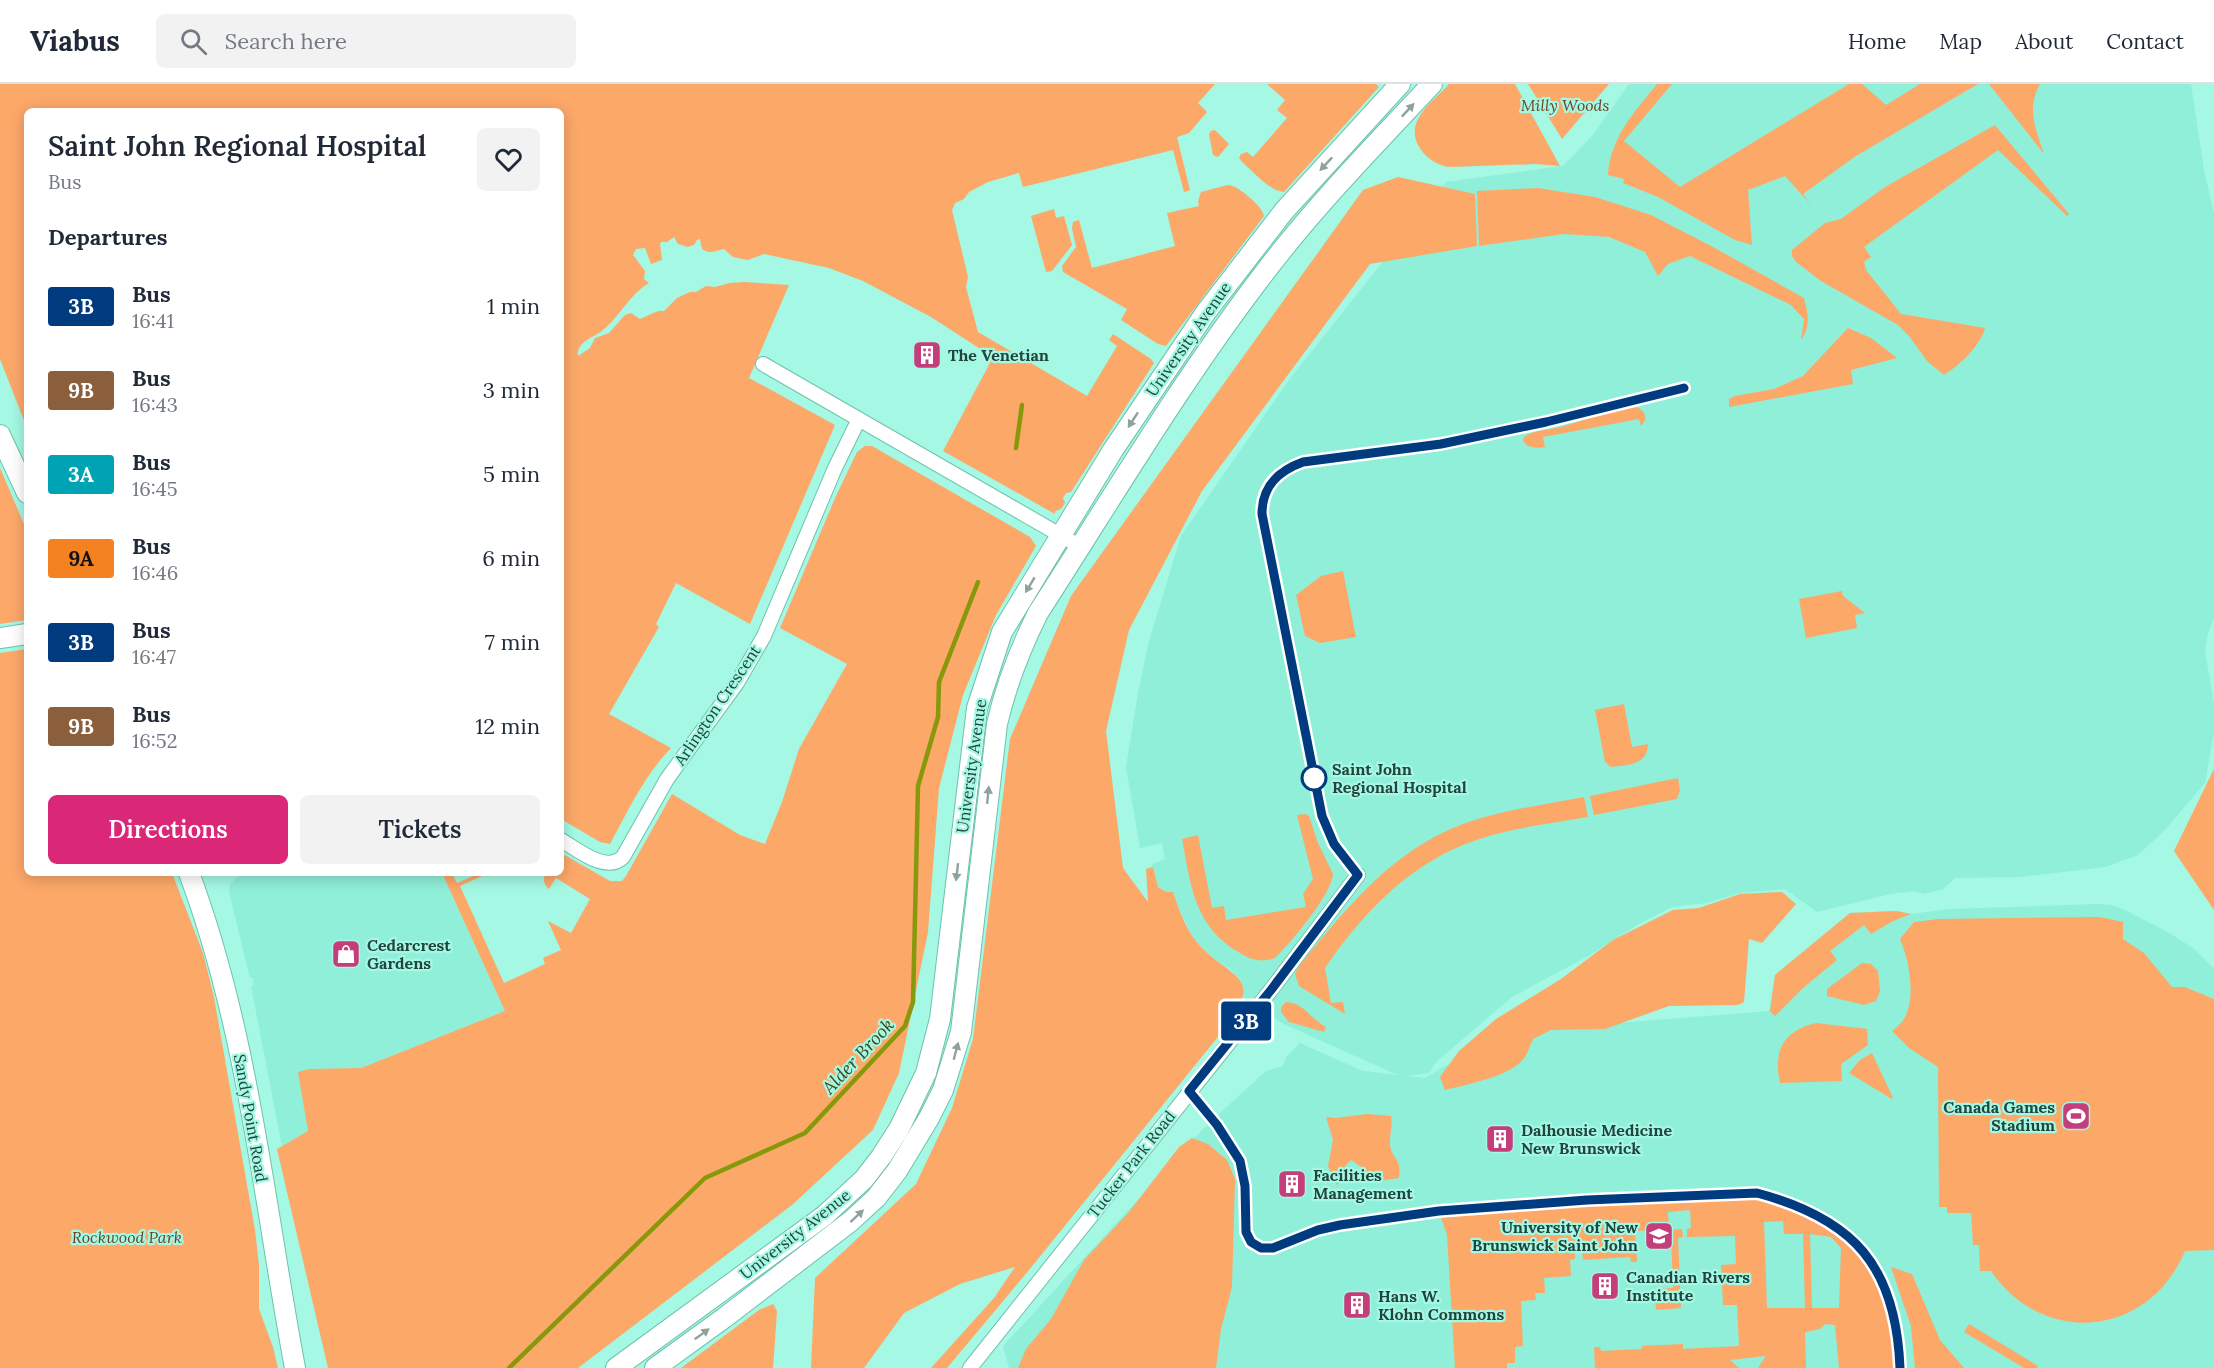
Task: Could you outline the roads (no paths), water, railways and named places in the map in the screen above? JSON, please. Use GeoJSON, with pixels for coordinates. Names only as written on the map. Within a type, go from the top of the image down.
{"type":"FeatureCollection","features":[{"type":"Feature","properties":{"kind":"main road","name":"University Avenue"},"geometry":{"type":"LineString","coordinates":[[616,1368],[824,1216],[864,1179],[899,1129],[926,1073],[940,1019],[973,737],[984,682],[1002,632],[1060,535],[1170,363],[1236,271],[1284,211],[1400,84]]}},
{"type":"Feature","properties":{"kind":"main road","name":"University Avenue"},"geometry":{"type":"LineString","coordinates":[[655,1368],[852,1221],[876,1198],[897,1171],[943,1090],[961,1032],[997,724],[1024,640],[1038,613],[1190,375],[1267,270],[1325,200],[1432,84]]}},
{"type":"Feature","properties":{"kind":"main road"},"geometry":{"type":"LineString","coordinates":[[0,435],[24,487]]}},
{"type":"Feature","properties":{"kind":"main road"},"geometry":{"type":"LineString","coordinates":[[0,638],[24,634]]}},
{"type":"Feature","properties":{"kind":"main road","name":"Sandy Point Road"},"geometry":{"type":"LineString","coordinates":[[190,876],[207,922],[229,1001],[295,1368]]}},
{"type":"Feature","properties":{"kind":"street"},"geometry":{"type":"LineString","coordinates":[[763,364],[1081,547]]}},
{"type":"Feature","properties":{"kind":"street","name":"Arlington Crescent"},"geometry":{"type":"LineString","coordinates":[[564,842],[599,861],[614,862],[623,857],[667,778],[737,683],[764,636],[859,419]]}},
{"type":"Feature","properties":{"kind":"street","name":"Tucker Park Road"},"geometry":{"type":"LineString","coordinates":[[970,1368],[1271,990],[1358,875]]}},
{"type":"Feature","properties":{"kind":"waterway","name":"Alder Brook"},"geometry":{"type":"LineString","coordinates":[[1016,448],[1022,405]]}},
{"type":"Feature","properties":{"kind":"waterway","name":"Alder Brook"},"geometry":{"type":"LineString","coordinates":[[509,1368],[705,1178],[805,1133],[905,1026],[913,1002],[918,786],[938,717],[939,682],[978,582]]}},
{"type":"Feature","properties":{"kind":"place","name":"The Venetian"},"geometry":{"type":"Point","coordinates":[927,355]}},
{"type":"Feature","properties":{"kind":"place","name":"Saint John Regional Hospital"},"geometry":{"type":"Point","coordinates":[1314,778]}},
{"type":"Feature","properties":{"kind":"place","name":"Cedarcrest Gardens"},"geometry":{"type":"Point","coordinates":[346,954]}},
{"type":"Feature","properties":{"kind":"place","name":"Canada Games Stadium"},"geometry":{"type":"Point","coordinates":[2076,1116]}},
{"type":"Feature","properties":{"kind":"place","name":"Dalhousie Medicine New Brunswick"},"geometry":{"type":"Point","coordinates":[1500,1139]}},
{"type":"Feature","properties":{"kind":"place","name":"Facilities Management"},"geometry":{"type":"Point","coordinates":[1292,1184]}},
{"type":"Feature","properties":{"kind":"place","name":"University of New Brunswick Saint John"},"geometry":{"type":"Point","coordinates":[1659,1236]}},
{"type":"Feature","properties":{"kind":"place","name":"Canadian Rivers Institute"},"geometry":{"type":"Point","coordinates":[1605,1286]}},
{"type":"Feature","properties":{"kind":"place","name":"Hans W. Klohn Commons"},"geometry":{"type":"Point","coordinates":[1357,1305]}},
{"type":"Feature","properties":{"kind":"park label","name":"Milly Woods"},"geometry":{"type":"Point","coordinates":[1565,105]}},
{"type":"Feature","properties":{"kind":"park label","name":"Rockwood Park"},"geometry":{"type":"Point","coordinates":[127,1237]}}]}
